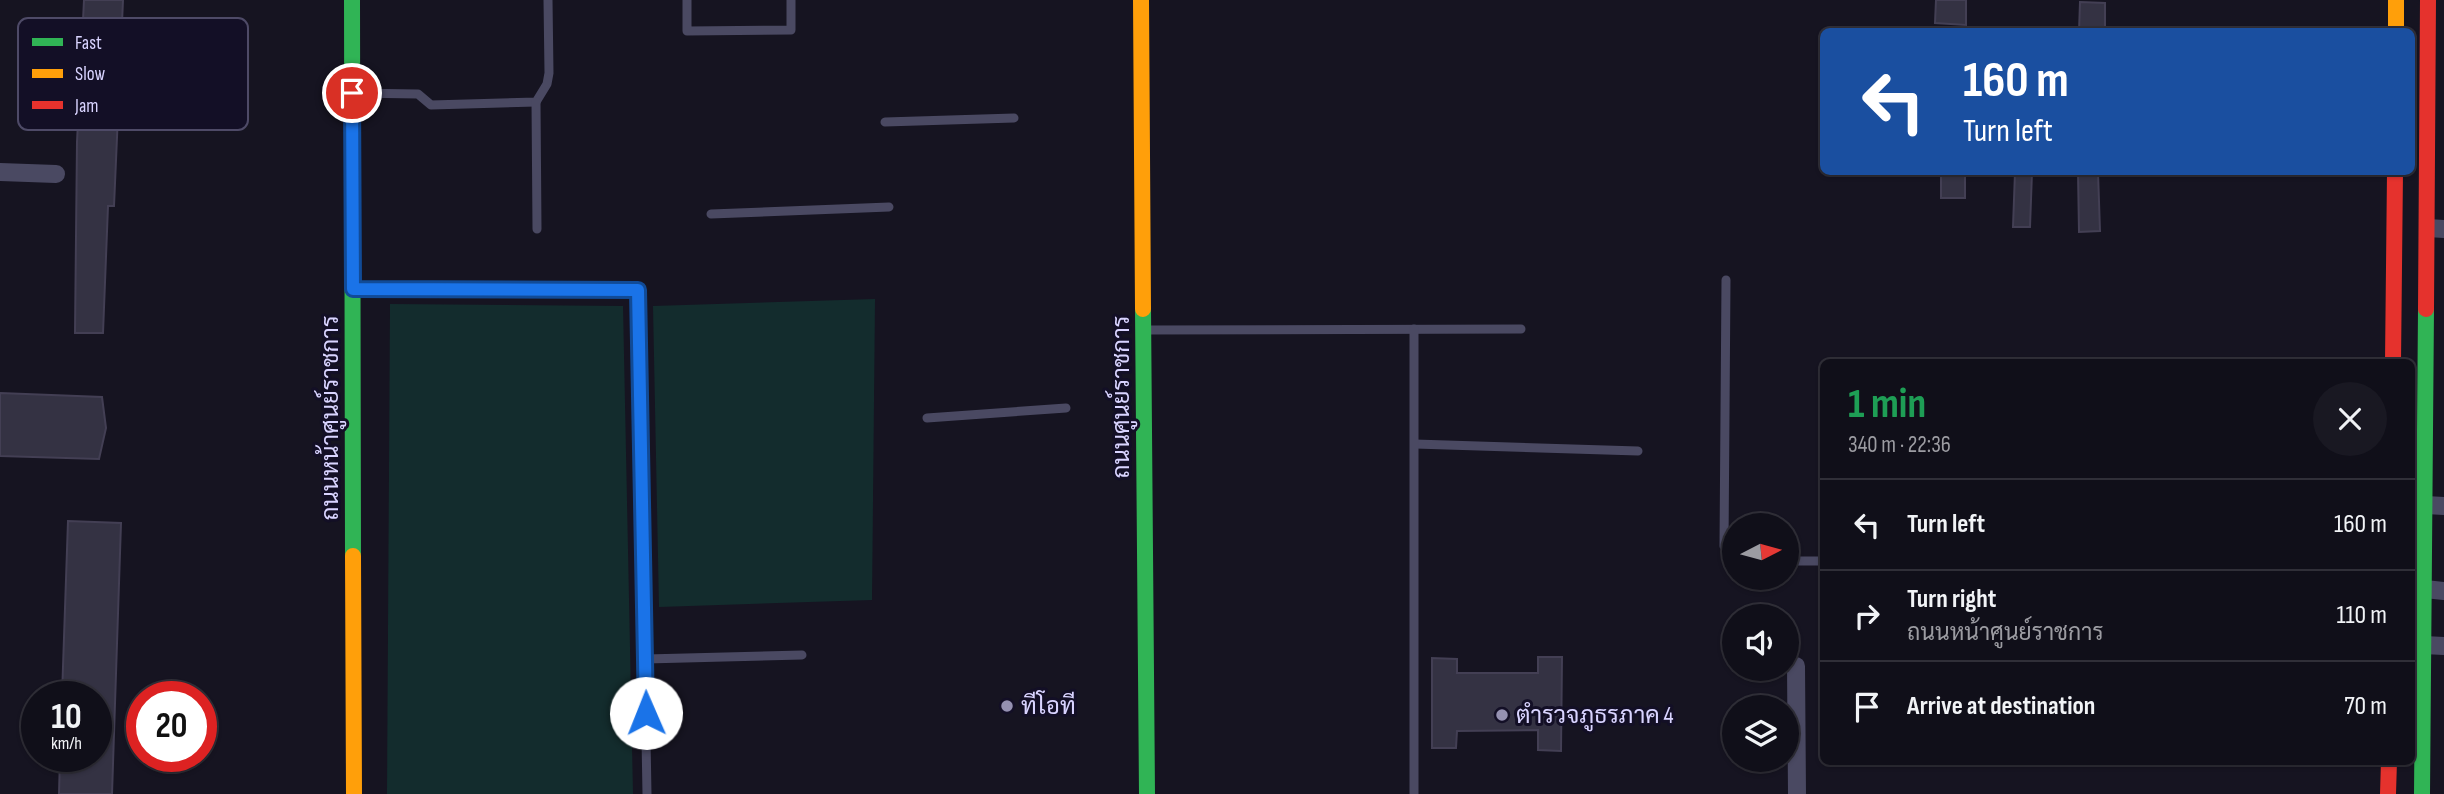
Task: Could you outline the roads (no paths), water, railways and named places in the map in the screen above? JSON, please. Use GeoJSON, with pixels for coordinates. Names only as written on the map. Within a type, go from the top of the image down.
{"type":"FeatureCollection","features":[{"type":"Feature","properties":{"kind":"street","name":"ถนนหน้าศูนย์ราชการ"},"geometry":{"type":"LineString","coordinates":[[352,0],[354,794]]}},
{"type":"Feature","properties":{"kind":"street","name":"ถนนศูนย์ราชการ"},"geometry":{"type":"LineString","coordinates":[[1141,0],[1147,794]]}},
{"type":"Feature","properties":{"kind":"street"},"geometry":{"type":"LineString","coordinates":[[2396,0],[2396,28]]}},
{"type":"Feature","properties":{"kind":"street"},"geometry":{"type":"LineString","coordinates":[[2422,794],[2425,589],[2435,506],[2436,229],[2428,0]]}},
{"type":"Feature","properties":{"kind":"street"},"geometry":{"type":"LineString","coordinates":[[0,172],[56,174]]}},
{"type":"Feature","properties":{"kind":"street"},"geometry":{"type":"LineString","coordinates":[[2393,359],[2395,175]]}},
{"type":"Feature","properties":{"kind":"street"},"geometry":{"type":"LineString","coordinates":[[2425,589],[2444,591]]}},
{"type":"Feature","properties":{"kind":"street"},"geometry":{"type":"LineString","coordinates":[[2424,645],[2444,646]]}},
{"type":"Feature","properties":{"kind":"street"},"geometry":{"type":"LineString","coordinates":[[1796,681],[1797,794]]}},
{"type":"Feature","properties":{"kind":"street"},"geometry":{"type":"LineString","coordinates":[[2388,794],[2389,765]]}},
{"type":"Feature","properties":{"kind":"lane"},"geometry":{"type":"LineString","coordinates":[[537,229],[537,102],[547,84],[549,73],[548,0]]}},
{"type":"Feature","properties":{"kind":"lane"},"geometry":{"type":"LineString","coordinates":[[687,0],[687,31],[700,31],[791,30],[791,0]]}},
{"type":"Feature","properties":{"kind":"lane"},"geometry":{"type":"LineString","coordinates":[[352,93],[418,94],[432,105],[537,102]]}},
{"type":"Feature","properties":{"kind":"lane"},"geometry":{"type":"LineString","coordinates":[[885,122],[1014,118]]}},
{"type":"Feature","properties":{"kind":"lane"},"geometry":{"type":"LineString","coordinates":[[711,214],[889,207]]}},
{"type":"Feature","properties":{"kind":"lane"},"geometry":{"type":"LineString","coordinates":[[1724,513],[1726,280]]}},
{"type":"Feature","properties":{"kind":"lane"},"geometry":{"type":"LineString","coordinates":[[353,289],[638,290],[647,794]]}},
{"type":"Feature","properties":{"kind":"lane"},"geometry":{"type":"LineString","coordinates":[[1143,330],[1521,329]]}},
{"type":"Feature","properties":{"kind":"lane"},"geometry":{"type":"LineString","coordinates":[[1413,794],[1415,330]]}},
{"type":"Feature","properties":{"kind":"lane"},"geometry":{"type":"LineString","coordinates":[[927,418],[1066,408]]}},
{"type":"Feature","properties":{"kind":"lane"},"geometry":{"type":"LineString","coordinates":[[1415,444],[1639,451]]}},
{"type":"Feature","properties":{"kind":"lane"},"geometry":{"type":"LineString","coordinates":[[1799,561],[1820,561]]}},
{"type":"Feature","properties":{"kind":"lane"},"geometry":{"type":"LineString","coordinates":[[646,659],[802,654]]}},
{"type":"Feature","properties":{"kind":"place","name":"ทีโอที"},"geometry":{"type":"Point","coordinates":[1007,706]}},
{"type":"Feature","properties":{"kind":"place","name":"ตำรวจภูธรภาค 4"},"geometry":{"type":"Point","coordinates":[1502,715]}}]}
